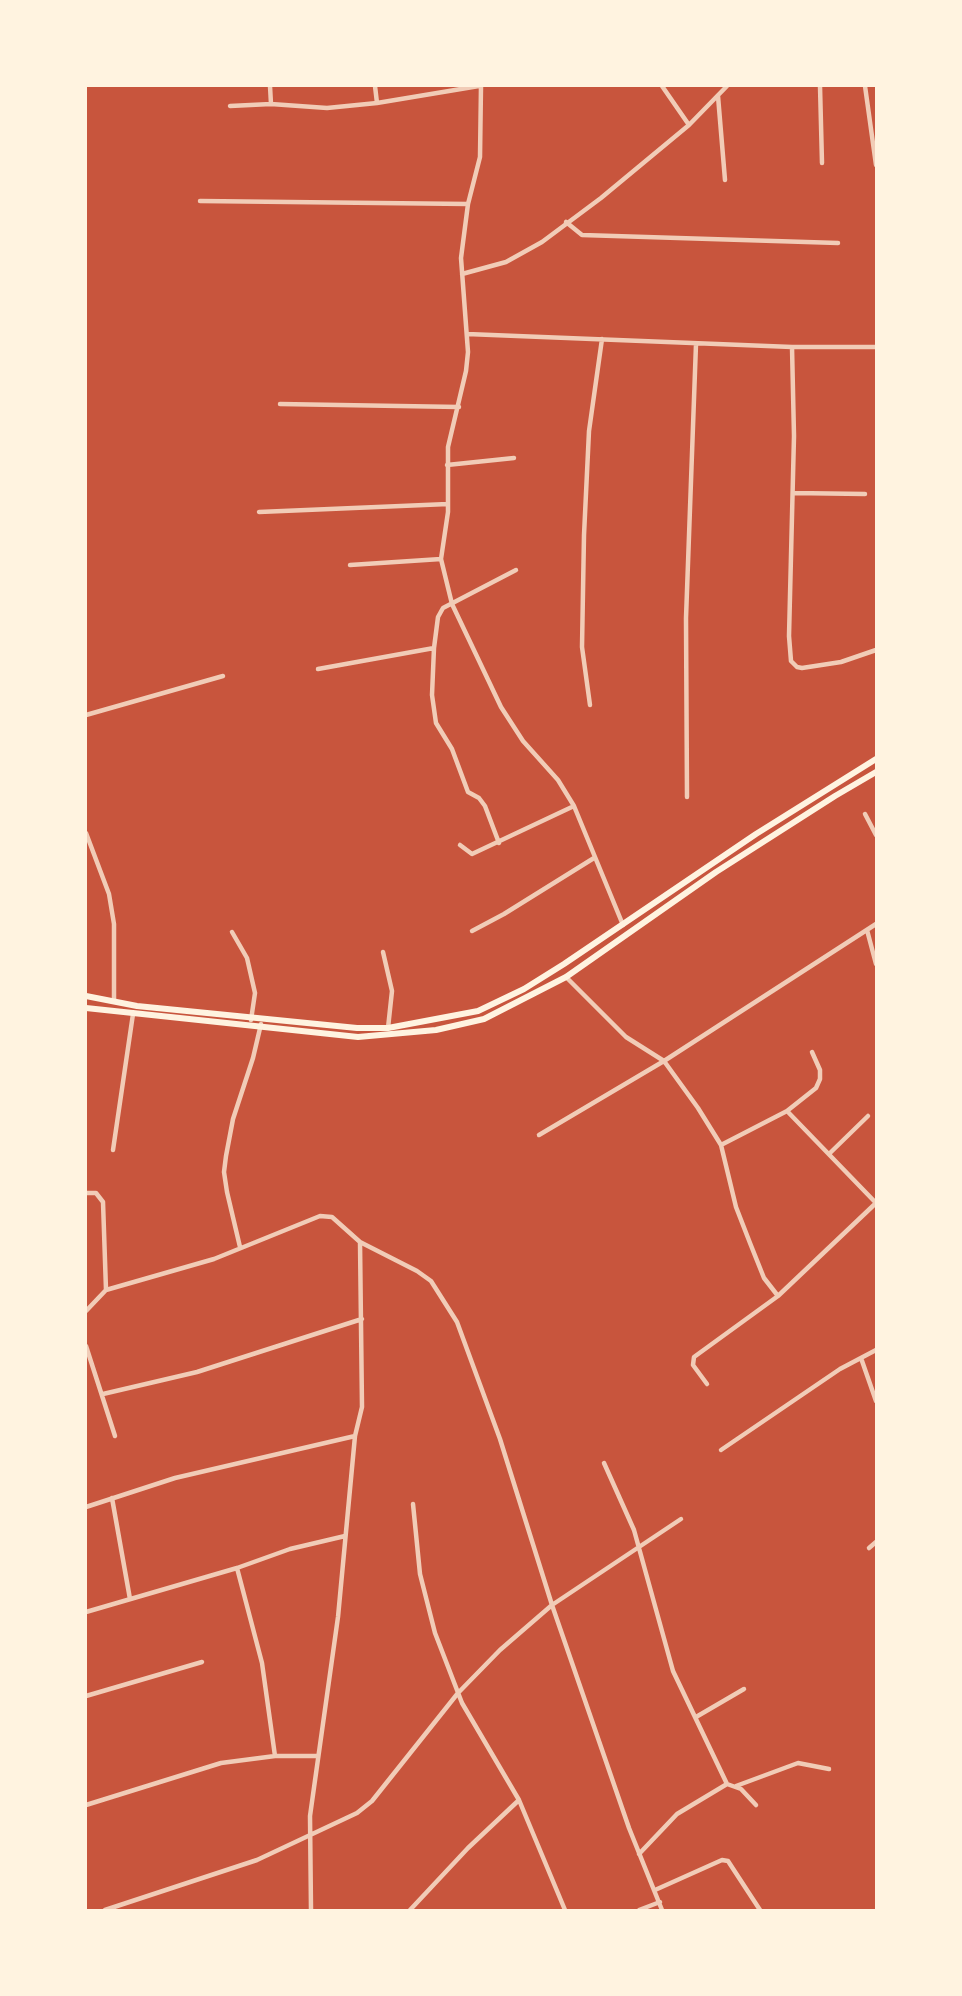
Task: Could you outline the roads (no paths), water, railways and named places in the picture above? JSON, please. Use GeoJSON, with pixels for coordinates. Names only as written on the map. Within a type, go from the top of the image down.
{"type":"FeatureCollection","features":[{"type":"Feature","properties":{"kind":"main road"},"geometry":{"type":"LineString","coordinates":[[86,996],[137,1006],[357,1028],[388,1028],[478,1011],[524,990],[756,834],[876,759]]}},
{"type":"Feature","properties":{"kind":"main road"},"geometry":{"type":"LineString","coordinates":[[86,1008],[358,1037],[386,1036],[453,1027],[484,1019],[566,977],[716,872],[876,772]]}},
{"type":"Feature","properties":{"kind":"main road"},"geometry":{"type":"LineString","coordinates":[[609,935],[616,942]]}},
{"type":"Feature","properties":{"kind":"street"},"geometry":{"type":"LineString","coordinates":[[270,86],[271,104]]}},
{"type":"Feature","properties":{"kind":"street"},"geometry":{"type":"LineString","coordinates":[[375,86],[377,103]]}},
{"type":"Feature","properties":{"kind":"street"},"geometry":{"type":"LineString","coordinates":[[230,106],[271,104],[327,108],[377,103],[480,86],[481,150],[462,241],[466,371],[450,438],[447,465],[448,504],[441,559],[452,604],[501,707],[523,741],[558,780],[574,806],[623,925]]}},
{"type":"Feature","properties":{"kind":"street"},"geometry":{"type":"LineString","coordinates":[[662,86],[689,125]]}},
{"type":"Feature","properties":{"kind":"street"},"geometry":{"type":"LineString","coordinates":[[462,274],[506,262],[542,242],[601,198],[689,125],[727,86]]}},
{"type":"Feature","properties":{"kind":"street"},"geometry":{"type":"LineString","coordinates":[[820,86],[822,163]]}},
{"type":"Feature","properties":{"kind":"street"},"geometry":{"type":"LineString","coordinates":[[865,86],[876,165]]}},
{"type":"Feature","properties":{"kind":"street"},"geometry":{"type":"LineString","coordinates":[[718,96],[725,180]]}},
{"type":"Feature","properties":{"kind":"street"},"geometry":{"type":"LineString","coordinates":[[200,201],[468,204]]}},
{"type":"Feature","properties":{"kind":"street"},"geometry":{"type":"LineString","coordinates":[[566,222],[582,235],[838,243]]}},
{"type":"Feature","properties":{"kind":"street"},"geometry":{"type":"LineString","coordinates":[[466,334],[696,344],[876,347]]}},
{"type":"Feature","properties":{"kind":"street"},"geometry":{"type":"LineString","coordinates":[[590,705],[582,647],[584,535],[589,431],[602,339]]}},
{"type":"Feature","properties":{"kind":"street"},"geometry":{"type":"LineString","coordinates":[[687,797],[686,618],[696,344]]}},
{"type":"Feature","properties":{"kind":"street"},"geometry":{"type":"LineString","coordinates":[[792,347],[793,493],[789,636],[793,664],[802,668],[841,662],[876,650]]}},
{"type":"Feature","properties":{"kind":"street"},"geometry":{"type":"LineString","coordinates":[[280,405],[459,406]]}},
{"type":"Feature","properties":{"kind":"street"},"geometry":{"type":"LineString","coordinates":[[447,465],[514,458]]}},
{"type":"Feature","properties":{"kind":"street"},"geometry":{"type":"LineString","coordinates":[[793,493],[865,494]]}},
{"type":"Feature","properties":{"kind":"street"},"geometry":{"type":"LineString","coordinates":[[259,512],[448,504]]}},
{"type":"Feature","properties":{"kind":"street"},"geometry":{"type":"LineString","coordinates":[[350,565],[441,559]]}},
{"type":"Feature","properties":{"kind":"street"},"geometry":{"type":"LineString","coordinates":[[500,843],[481,801],[468,792],[453,749],[436,723],[432,695],[434,648],[443,608],[516,570]]}},
{"type":"Feature","properties":{"kind":"street"},"geometry":{"type":"LineString","coordinates":[[318,669],[434,648]]}},
{"type":"Feature","properties":{"kind":"street"},"geometry":{"type":"LineString","coordinates":[[86,715],[223,676]]}},
{"type":"Feature","properties":{"kind":"street"},"geometry":{"type":"LineString","coordinates":[[460,845],[472,854],[500,843],[574,806]]}},
{"type":"Feature","properties":{"kind":"street"},"geometry":{"type":"LineString","coordinates":[[865,814],[876,835]]}},
{"type":"Feature","properties":{"kind":"street"},"geometry":{"type":"LineString","coordinates":[[86,833],[109,894],[114,924],[114,1000]]}},
{"type":"Feature","properties":{"kind":"street"},"geometry":{"type":"LineString","coordinates":[[472,931],[504,914],[594,858]]}},
{"type":"Feature","properties":{"kind":"street"},"geometry":{"type":"LineString","coordinates":[[539,1136],[664,1061],[876,924]]}},
{"type":"Feature","properties":{"kind":"street"},"geometry":{"type":"LineString","coordinates":[[867,930],[876,964]]}},
{"type":"Feature","properties":{"kind":"street"},"geometry":{"type":"LineString","coordinates":[[232,932],[247,958],[255,993],[249,1025]]}},
{"type":"Feature","properties":{"kind":"street"},"geometry":{"type":"LineString","coordinates":[[383,952],[392,991],[388,1028]]}},
{"type":"Feature","properties":{"kind":"street"},"geometry":{"type":"LineString","coordinates":[[566,977],[626,1037],[664,1061],[720,1145],[736,1207],[764,1278],[778,1296]]}},
{"type":"Feature","properties":{"kind":"street"},"geometry":{"type":"LineString","coordinates":[[113,1150],[133,1014]]}},
{"type":"Feature","properties":{"kind":"street"},"geometry":{"type":"LineString","coordinates":[[240,1247],[224,1172],[233,1119],[254,1058],[261,1018]]}},
{"type":"Feature","properties":{"kind":"street"},"geometry":{"type":"LineString","coordinates":[[720,1145],[787,1111],[816,1088],[820,1079],[812,1052]]}},
{"type":"Feature","properties":{"kind":"street"},"geometry":{"type":"LineString","coordinates":[[707,1384],[693,1365],[694,1357],[778,1296],[876,1203],[787,1111]]}},
{"type":"Feature","properties":{"kind":"street"},"geometry":{"type":"LineString","coordinates":[[830,1153],[868,1116]]}},
{"type":"Feature","properties":{"kind":"street"},"geometry":{"type":"LineString","coordinates":[[86,1193],[96,1193],[103,1202],[106,1290]]}},
{"type":"Feature","properties":{"kind":"street"},"geometry":{"type":"LineString","coordinates":[[86,1311],[106,1290],[214,1259],[325,1216],[332,1217],[360,1242],[417,1271],[431,1281],[450,1307],[500,1439],[552,1605],[639,1854],[662,1911]]}},
{"type":"Feature","properties":{"kind":"street"},"geometry":{"type":"LineString","coordinates":[[311,1911],[310,1837],[317,1756],[338,1617],[355,1436],[362,1407],[360,1242]]}},
{"type":"Feature","properties":{"kind":"street"},"geometry":{"type":"LineString","coordinates":[[103,1394],[198,1372],[362,1319]]}},
{"type":"Feature","properties":{"kind":"street"},"geometry":{"type":"LineString","coordinates":[[86,1346],[115,1436]]}},
{"type":"Feature","properties":{"kind":"street"},"geometry":{"type":"LineString","coordinates":[[721,1450],[840,1369],[876,1350]]}},
{"type":"Feature","properties":{"kind":"street"},"geometry":{"type":"LineString","coordinates":[[861,1358],[876,1401]]}},
{"type":"Feature","properties":{"kind":"street"},"geometry":{"type":"LineString","coordinates":[[86,1507],[175,1478],[355,1436]]}},
{"type":"Feature","properties":{"kind":"street"},"geometry":{"type":"LineString","coordinates":[[604,1463],[633,1530],[673,1671],[727,1784]]}},
{"type":"Feature","properties":{"kind":"street"},"geometry":{"type":"LineString","coordinates":[[112,1498],[129,1599]]}},
{"type":"Feature","properties":{"kind":"street"},"geometry":{"type":"LineString","coordinates":[[413,1504],[420,1574],[435,1633],[458,1693],[519,1800],[565,1911]]}},
{"type":"Feature","properties":{"kind":"street"},"geometry":{"type":"LineString","coordinates":[[105,1911],[257,1860],[357,1813],[372,1801],[458,1693],[500,1650],[552,1605],[611,1567],[637,1546],[681,1519]]}},
{"type":"Feature","properties":{"kind":"street"},"geometry":{"type":"LineString","coordinates":[[86,1612],[237,1568],[290,1550],[345,1536]]}},
{"type":"Feature","properties":{"kind":"street"},"geometry":{"type":"LineString","coordinates":[[869,1548],[876,1542]]}},
{"type":"Feature","properties":{"kind":"street"},"geometry":{"type":"LineString","coordinates":[[237,1568],[262,1663],[275,1756]]}},
{"type":"Feature","properties":{"kind":"street"},"geometry":{"type":"LineString","coordinates":[[86,1696],[202,1662]]}},
{"type":"Feature","properties":{"kind":"street"},"geometry":{"type":"LineString","coordinates":[[696,1717],[744,1689]]}},
{"type":"Feature","properties":{"kind":"street"},"geometry":{"type":"LineString","coordinates":[[86,1805],[221,1763],[275,1756],[317,1756]]}},
{"type":"Feature","properties":{"kind":"street"},"geometry":{"type":"LineString","coordinates":[[736,1786],[798,1763],[829,1769]]}},
{"type":"Feature","properties":{"kind":"street"},"geometry":{"type":"LineString","coordinates":[[639,1854],[677,1814],[727,1784],[736,1786],[756,1805]]}},
{"type":"Feature","properties":{"kind":"street"},"geometry":{"type":"LineString","coordinates":[[410,1911],[468,1848],[519,1800]]}},
{"type":"Feature","properties":{"kind":"street"},"geometry":{"type":"LineString","coordinates":[[654,1890],[722,1860],[728,1861],[760,1911]]}},
{"type":"Feature","properties":{"kind":"street"},"geometry":{"type":"LineString","coordinates":[[639,1911],[660,1902]]}}]}
